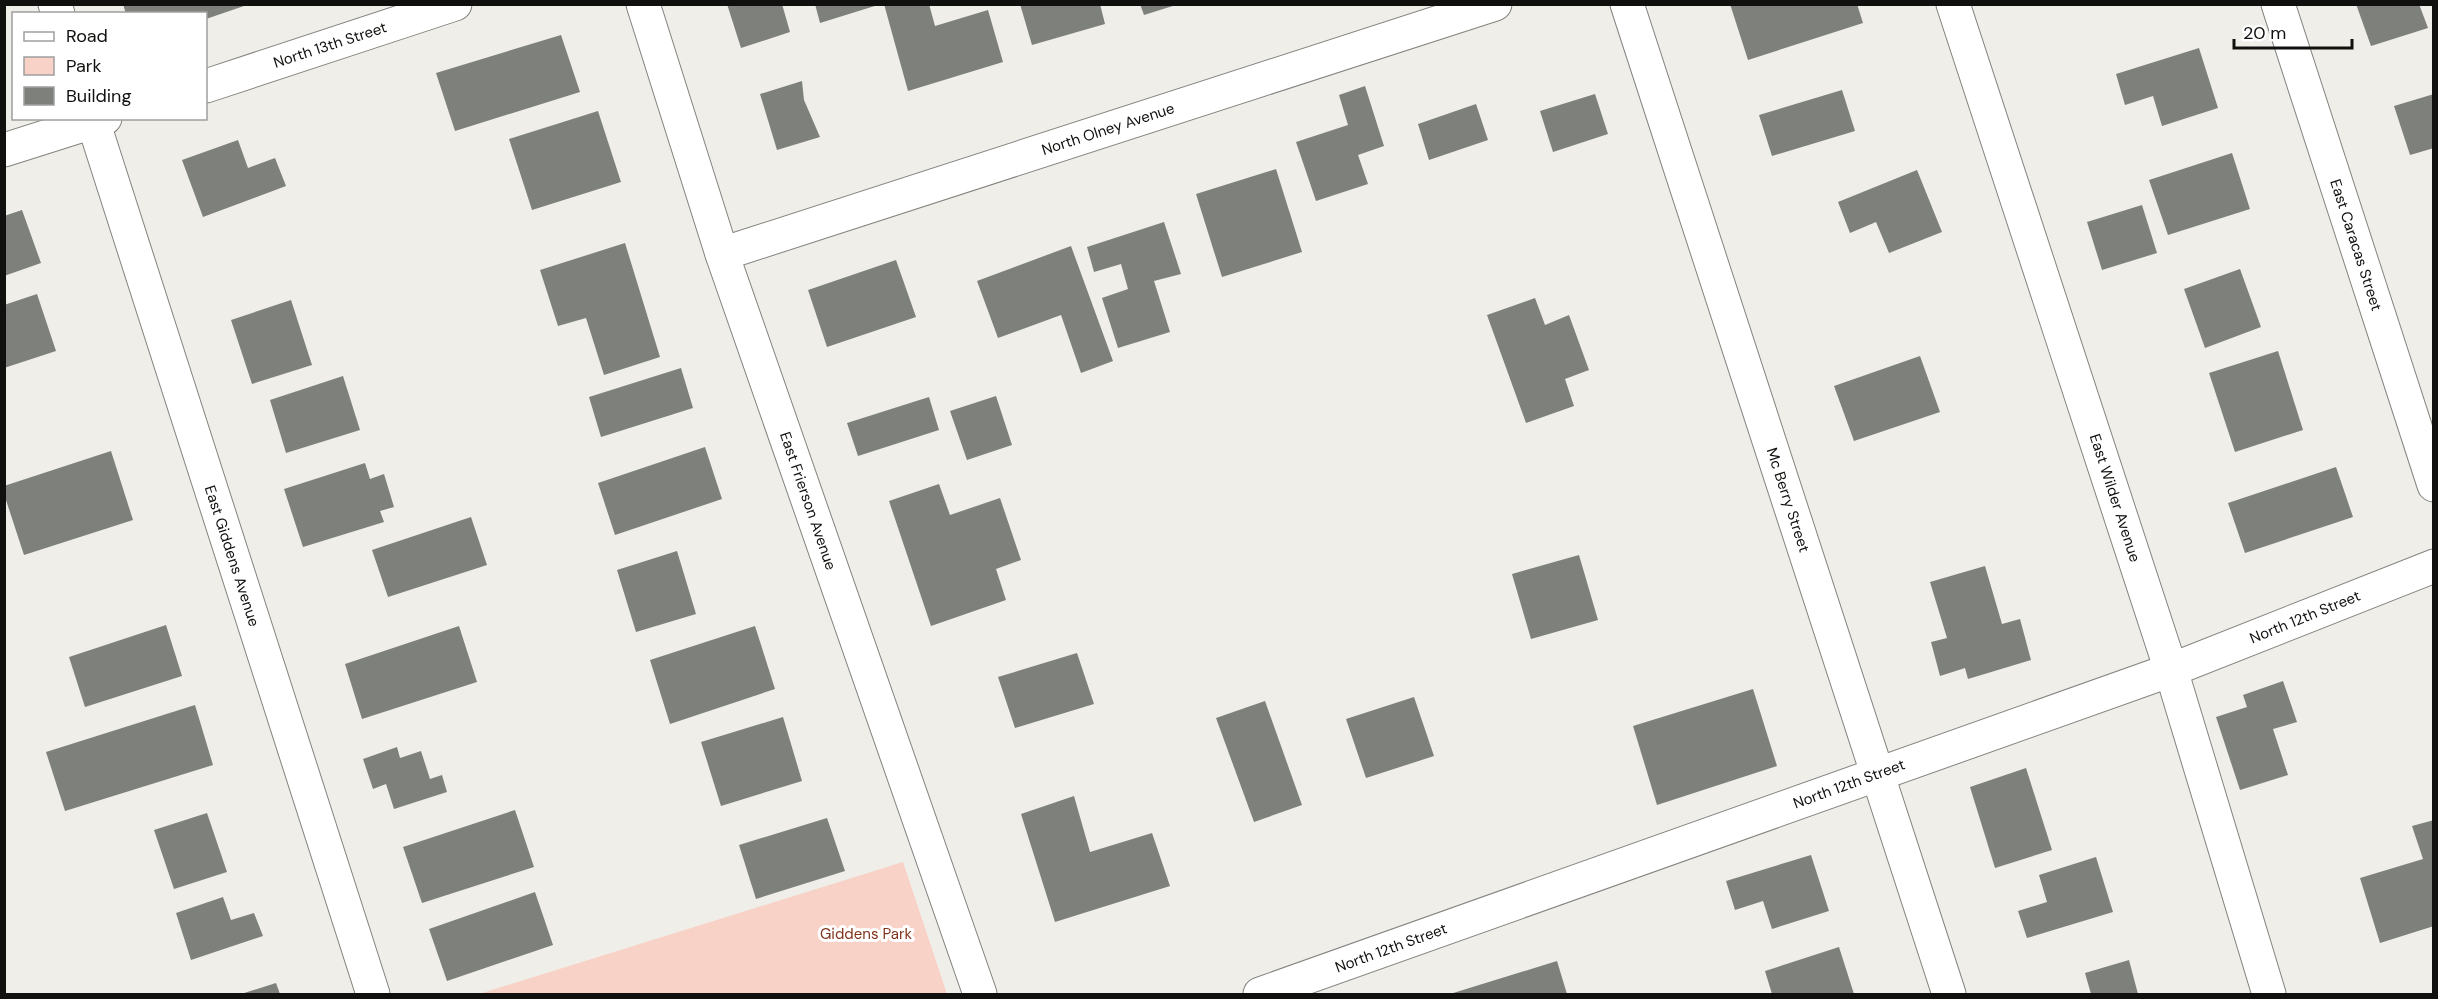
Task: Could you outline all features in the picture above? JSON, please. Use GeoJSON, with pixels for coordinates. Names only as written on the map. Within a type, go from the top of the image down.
{"type":"FeatureCollection","features":[{"type":"Feature","properties":{"kind":"street","name":"North 13th Street"},"geometry":{"type":"LineString","coordinates":[[207,86],[455,4]]}},
{"type":"Feature","properties":{"kind":"street","name":"East Frierson Avenue"},"geometry":{"type":"LineString","coordinates":[[643,4],[722,254],[980,994]]}},
{"type":"Feature","properties":{"kind":"street","name":"North Olney Avenue"},"geometry":{"type":"LineString","coordinates":[[722,254],[1495,4]]}},
{"type":"Feature","properties":{"kind":"street","name":"Mc Berry Street"},"geometry":{"type":"LineString","coordinates":[[1627,4],[1949,994]]}},
{"type":"Feature","properties":{"kind":"street","name":"East Wilder Avenue"},"geometry":{"type":"LineString","coordinates":[[1953,4],[2172,670],[2269,994]]}},
{"type":"Feature","properties":{"kind":"street","name":"East Caracas Street"},"geometry":{"type":"LineString","coordinates":[[2278,4],[2433,485]]}},
{"type":"Feature","properties":{"kind":"street"},"geometry":{"type":"LineString","coordinates":[[4,150],[97,120]]}},
{"type":"Feature","properties":{"kind":"street","name":"East Giddens Avenue"},"geometry":{"type":"LineString","coordinates":[[97,120],[373,994]]}},
{"type":"Feature","properties":{"kind":"street","name":"North 12th Street"},"geometry":{"type":"LineString","coordinates":[[1260,994],[1319,985],[1877,774],[2172,670],[2433,566]]}},
{"type":"Feature","properties":{"kind":"green space","name":"Giddens Park"},"geometry":{"type":"Polygon","coordinates":[[[903,862],[947,994],[479,994],[903,862]]]}},
{"type":"Feature","properties":{"kind":"building"},"geometry":{"type":"Polygon","coordinates":[[[123,4],[247,4],[207,19],[207,12],[125,12],[123,4]]]}},
{"type":"Feature","properties":{"kind":"building"},"geometry":{"type":"Polygon","coordinates":[[[727,4],[782,4],[790,32],[741,48],[727,4]]]}},
{"type":"Feature","properties":{"kind":"building"},"geometry":{"type":"Polygon","coordinates":[[[815,4],[878,4],[878,5],[820,23],[815,4]]]}},
{"type":"Feature","properties":{"kind":"building"},"geometry":{"type":"Polygon","coordinates":[[[884,4],[929,4],[935,26],[988,10],[1003,62],[908,91],[884,4]]]}},
{"type":"Feature","properties":{"kind":"building"},"geometry":{"type":"Polygon","coordinates":[[[1020,4],[1100,4],[1105,24],[1032,45],[1020,4]]]}},
{"type":"Feature","properties":{"kind":"building"},"geometry":{"type":"Polygon","coordinates":[[[1140,4],[1176,4],[1176,5],[1144,15],[1140,4]]]}},
{"type":"Feature","properties":{"kind":"building"},"geometry":{"type":"Polygon","coordinates":[[[1730,4],[1857,4],[1863,23],[1748,60],[1730,4]]]}},
{"type":"Feature","properties":{"kind":"building"},"geometry":{"type":"Polygon","coordinates":[[[2356,4],[2419,4],[2428,28],[2371,46],[2356,4]]]}},
{"type":"Feature","properties":{"kind":"building"},"geometry":{"type":"Polygon","coordinates":[[[561,35],[580,92],[455,131],[436,73],[561,35]]]}},
{"type":"Feature","properties":{"kind":"building"},"geometry":{"type":"Polygon","coordinates":[[[2199,48],[2218,108],[2162,126],[2153,96],[2125,105],[2116,74],[2199,48]]]}},
{"type":"Feature","properties":{"kind":"building"},"geometry":{"type":"Polygon","coordinates":[[[802,81],[804,100],[820,137],[777,150],[760,94],[802,81]]]}},
{"type":"Feature","properties":{"kind":"building"},"geometry":{"type":"Polygon","coordinates":[[[1365,86],[1384,146],[1358,155],[1368,184],[1316,201],[1296,142],[1348,125],[1339,95],[1365,86]]]}},
{"type":"Feature","properties":{"kind":"building"},"geometry":{"type":"Polygon","coordinates":[[[1842,90],[1855,131],[1772,156],[1759,115],[1842,90]]]}},
{"type":"Feature","properties":{"kind":"building"},"geometry":{"type":"Polygon","coordinates":[[[1595,94],[1608,134],[1553,152],[1540,111],[1595,94]]]}},
{"type":"Feature","properties":{"kind":"building"},"geometry":{"type":"Polygon","coordinates":[[[2434,94],[2434,148],[2410,155],[2394,106],[2434,94]]]}},
{"type":"Feature","properties":{"kind":"building"},"geometry":{"type":"Polygon","coordinates":[[[1476,104],[1488,140],[1429,160],[1418,124],[1476,104]]]}},
{"type":"Feature","properties":{"kind":"building"},"geometry":{"type":"Polygon","coordinates":[[[598,111],[621,182],[532,210],[509,139],[598,111]]]}},
{"type":"Feature","properties":{"kind":"building"},"geometry":{"type":"Polygon","coordinates":[[[238,140],[248,168],[275,158],[286,186],[203,217],[182,160],[238,140]]]}},
{"type":"Feature","properties":{"kind":"building"},"geometry":{"type":"Polygon","coordinates":[[[2232,153],[2250,209],[2168,235],[2149,180],[2232,153]]]}},
{"type":"Feature","properties":{"kind":"building"},"geometry":{"type":"Polygon","coordinates":[[[1276,169],[1302,252],[1222,277],[1196,194],[1276,169]]]}},
{"type":"Feature","properties":{"kind":"building"},"geometry":{"type":"Polygon","coordinates":[[[1917,170],[1942,232],[1889,253],[1876,222],[1850,233],[1838,202],[1917,170]]]}},
{"type":"Feature","properties":{"kind":"building"},"geometry":{"type":"Polygon","coordinates":[[[2142,205],[2157,253],[2102,270],[2087,222],[2142,205]]]}},
{"type":"Feature","properties":{"kind":"building"},"geometry":{"type":"Polygon","coordinates":[[[22,210],[41,263],[4,276],[4,216],[22,210]]]}},
{"type":"Feature","properties":{"kind":"building"},"geometry":{"type":"Polygon","coordinates":[[[1164,222],[1181,274],[1154,281],[1170,332],[1118,348],[1102,298],[1128,289],[1121,264],[1094,272],[1087,247],[1164,222]]]}},
{"type":"Feature","properties":{"kind":"building"},"geometry":{"type":"Polygon","coordinates":[[[625,243],[660,357],[604,375],[586,318],[558,326],[540,270],[625,243]]]}},
{"type":"Feature","properties":{"kind":"building"},"geometry":{"type":"Polygon","coordinates":[[[1071,246],[1113,361],[1081,373],[1061,315],[998,338],[977,281],[1071,246]]]}},
{"type":"Feature","properties":{"kind":"building"},"geometry":{"type":"Polygon","coordinates":[[[896,260],[916,317],[827,347],[808,290],[896,260]]]}},
{"type":"Feature","properties":{"kind":"building"},"geometry":{"type":"Polygon","coordinates":[[[2240,269],[2261,327],[2205,348],[2184,289],[2240,269]]]}},
{"type":"Feature","properties":{"kind":"building"},"geometry":{"type":"Polygon","coordinates":[[[37,294],[56,351],[4,368],[4,305],[37,294]]]}},
{"type":"Feature","properties":{"kind":"building"},"geometry":{"type":"Polygon","coordinates":[[[1535,298],[1545,325],[1569,315],[1589,370],[1565,379],[1574,406],[1526,423],[1487,315],[1535,298]]]}},
{"type":"Feature","properties":{"kind":"building"},"geometry":{"type":"Polygon","coordinates":[[[291,300],[312,365],[252,384],[231,320],[291,300]]]}},
{"type":"Feature","properties":{"kind":"building"},"geometry":{"type":"Polygon","coordinates":[[[2278,351],[2303,430],[2235,452],[2209,373],[2278,351]]]}},
{"type":"Feature","properties":{"kind":"building"},"geometry":{"type":"Polygon","coordinates":[[[1920,356],[1940,412],[1854,441],[1834,386],[1920,356]]]}},
{"type":"Feature","properties":{"kind":"building"},"geometry":{"type":"Polygon","coordinates":[[[681,368],[693,408],[601,437],[589,397],[681,368]]]}},
{"type":"Feature","properties":{"kind":"building"},"geometry":{"type":"Polygon","coordinates":[[[343,376],[360,430],[286,453],[270,400],[343,376]]]}},
{"type":"Feature","properties":{"kind":"building"},"geometry":{"type":"Polygon","coordinates":[[[996,396],[1012,445],[967,460],[950,411],[996,396]]]}},
{"type":"Feature","properties":{"kind":"building"},"geometry":{"type":"Polygon","coordinates":[[[929,397],[939,430],[858,456],[847,423],[929,397]]]}},
{"type":"Feature","properties":{"kind":"building"},"geometry":{"type":"Polygon","coordinates":[[[705,447],[722,499],[615,535],[598,483],[705,447]]]}},
{"type":"Feature","properties":{"kind":"building"},"geometry":{"type":"Polygon","coordinates":[[[111,451],[133,520],[24,555],[4,494],[4,486],[111,451]]]}},
{"type":"Feature","properties":{"kind":"building"},"geometry":{"type":"Polygon","coordinates":[[[365,463],[370,479],[384,474],[394,507],[380,511],[384,522],[303,547],[284,489],[365,463]]]}},
{"type":"Feature","properties":{"kind":"building"},"geometry":{"type":"Polygon","coordinates":[[[2336,467],[2353,517],[2245,553],[2228,503],[2336,467]]]}},
{"type":"Feature","properties":{"kind":"building"},"geometry":{"type":"Polygon","coordinates":[[[939,484],[950,515],[1000,498],[1021,560],[996,569],[1006,600],[931,626],[889,501],[939,484]]]}},
{"type":"Feature","properties":{"kind":"building"},"geometry":{"type":"Polygon","coordinates":[[[471,517],[487,565],[388,597],[372,550],[471,517]]]}},
{"type":"Feature","properties":{"kind":"building"},"geometry":{"type":"Polygon","coordinates":[[[677,551],[696,614],[636,632],[617,570],[677,551]]]}},
{"type":"Feature","properties":{"kind":"building"},"geometry":{"type":"Polygon","coordinates":[[[1579,555],[1598,620],[1531,639],[1512,574],[1579,555]]]}},
{"type":"Feature","properties":{"kind":"building"},"geometry":{"type":"Polygon","coordinates":[[[1985,566],[2002,624],[2020,619],[2031,660],[1968,679],[1965,668],[1940,676],[1931,642],[1947,638],[1930,582],[1985,566]]]}},
{"type":"Feature","properties":{"kind":"building"},"geometry":{"type":"Polygon","coordinates":[[[166,625],[182,676],[85,707],[69,657],[166,625]]]}},
{"type":"Feature","properties":{"kind":"building"},"geometry":{"type":"Polygon","coordinates":[[[459,626],[477,682],[362,719],[345,664],[459,626]]]}},
{"type":"Feature","properties":{"kind":"building"},"geometry":{"type":"Polygon","coordinates":[[[755,626],[775,689],[670,724],[650,660],[755,626]]]}},
{"type":"Feature","properties":{"kind":"building"},"geometry":{"type":"Polygon","coordinates":[[[1077,653],[1094,704],[1015,728],[998,677],[1077,653]]]}},
{"type":"Feature","properties":{"kind":"building"},"geometry":{"type":"Polygon","coordinates":[[[2283,681],[2297,722],[2273,729],[2288,775],[2240,790],[2216,717],[2247,707],[2243,695],[2283,681]]]}},
{"type":"Feature","properties":{"kind":"building"},"geometry":{"type":"Polygon","coordinates":[[[1753,689],[1777,766],[1657,805],[1633,726],[1753,689]]]}},
{"type":"Feature","properties":{"kind":"building"},"geometry":{"type":"Polygon","coordinates":[[[1414,697],[1434,756],[1366,778],[1346,719],[1414,697]]]}},
{"type":"Feature","properties":{"kind":"building"},"geometry":{"type":"Polygon","coordinates":[[[1265,701],[1302,805],[1254,822],[1216,718],[1265,701]]]}},
{"type":"Feature","properties":{"kind":"building"},"geometry":{"type":"Polygon","coordinates":[[[195,705],[213,765],[65,811],[46,752],[195,705]]]}},
{"type":"Feature","properties":{"kind":"building"},"geometry":{"type":"Polygon","coordinates":[[[783,717],[802,781],[721,806],[701,742],[783,717]]]}},
{"type":"Feature","properties":{"kind":"building"},"geometry":{"type":"Polygon","coordinates":[[[397,747],[400,758],[421,751],[430,779],[442,775],[447,792],[394,809],[386,784],[373,789],[363,759],[397,747]]]}},
{"type":"Feature","properties":{"kind":"building"},"geometry":{"type":"Polygon","coordinates":[[[2026,768],[2052,850],[1995,868],[1970,787],[2026,768]]]}},
{"type":"Feature","properties":{"kind":"building"},"geometry":{"type":"Polygon","coordinates":[[[1074,796],[1090,852],[1152,833],[1170,886],[1055,922],[1021,814],[1074,796]]]}},
{"type":"Feature","properties":{"kind":"building"},"geometry":{"type":"Polygon","coordinates":[[[515,810],[534,867],[422,903],[403,847],[515,810]]]}},
{"type":"Feature","properties":{"kind":"building"},"geometry":{"type":"Polygon","coordinates":[[[207,813],[227,872],[174,889],[154,830],[207,813]]]}},
{"type":"Feature","properties":{"kind":"building"},"geometry":{"type":"Polygon","coordinates":[[[827,818],[845,871],[756,899],[739,845],[827,818]]]}},
{"type":"Feature","properties":{"kind":"building"},"geometry":{"type":"Polygon","coordinates":[[[2434,820],[2434,926],[2380,943],[2360,878],[2423,859],[2412,826],[2434,820]]]}},
{"type":"Feature","properties":{"kind":"building"},"geometry":{"type":"Polygon","coordinates":[[[1811,855],[1829,911],[1772,929],[1763,901],[1735,910],[1726,881],[1811,855]]]}},
{"type":"Feature","properties":{"kind":"building"},"geometry":{"type":"Polygon","coordinates":[[[2096,857],[2113,912],[2027,938],[2018,911],[2047,902],[2039,875],[2096,857]]]}},
{"type":"Feature","properties":{"kind":"building"},"geometry":{"type":"Polygon","coordinates":[[[535,892],[553,945],[447,981],[429,929],[535,892]]]}},
{"type":"Feature","properties":{"kind":"building"},"geometry":{"type":"Polygon","coordinates":[[[223,897],[231,920],[254,913],[263,936],[191,960],[176,913],[223,897]]]}},
{"type":"Feature","properties":{"kind":"building"},"geometry":{"type":"Polygon","coordinates":[[[1839,947],[1854,994],[1772,994],[1765,971],[1839,947]]]}},
{"type":"Feature","properties":{"kind":"building"},"geometry":{"type":"Polygon","coordinates":[[[2129,960],[2138,994],[2091,994],[2085,973],[2129,960]]]}},
{"type":"Feature","properties":{"kind":"building"},"geometry":{"type":"Polygon","coordinates":[[[1557,961],[1567,994],[1450,994],[1557,961]]]}},
{"type":"Feature","properties":{"kind":"building"},"geometry":{"type":"Polygon","coordinates":[[[276,983],[280,994],[241,994],[276,983]]]}}]}
